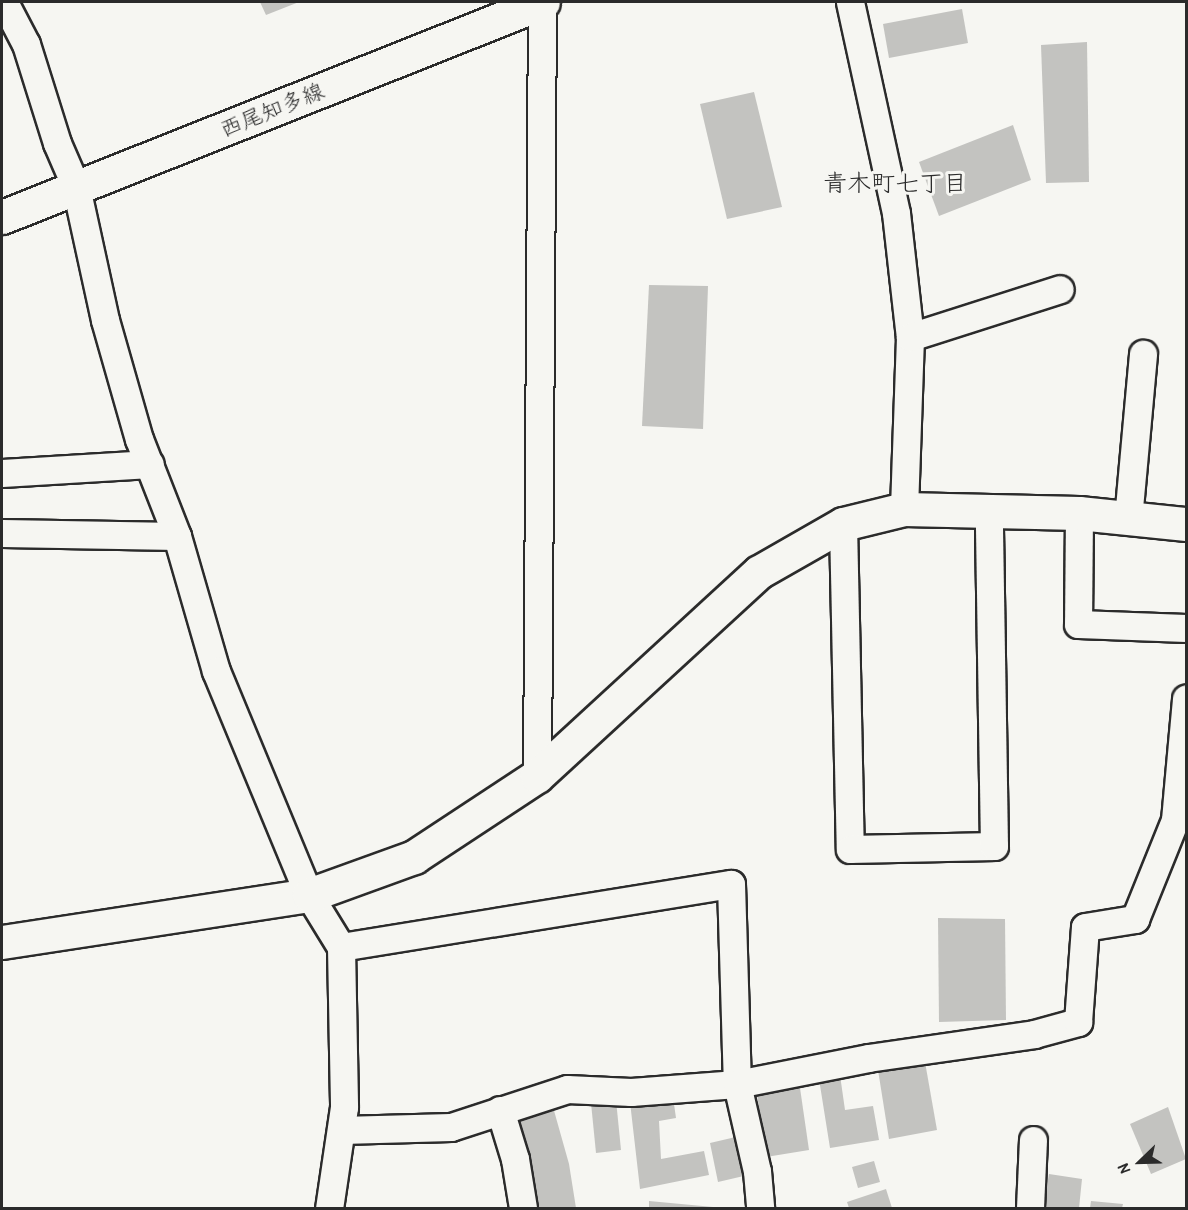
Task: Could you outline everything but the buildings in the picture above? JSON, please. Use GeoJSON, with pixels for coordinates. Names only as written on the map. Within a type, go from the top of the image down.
{"type":"FeatureCollection","features":[{"type":"Feature","properties":{"kind":"street"},"geometry":{"type":"LineString","coordinates":[[4,2],[26,44],[57,143],[76,187],[105,320],[150,464],[177,536],[216,671],[309,895],[341,947],[341,1130],[329,1209]]}},
{"type":"Feature","properties":{"kind":"street"},"geometry":{"type":"LineString","coordinates":[[537,776],[542,2]]}},
{"type":"Feature","properties":{"kind":"street","name":"西尾知多線"},"geometry":{"type":"LineString","coordinates":[[2,217],[542,2]]}},
{"type":"Feature","properties":{"kind":"street"},"geometry":{"type":"LineString","coordinates":[[850,2],[896,213],[910,337],[904,509]]}},
{"type":"Feature","properties":{"kind":"street"},"geometry":{"type":"LineString","coordinates":[[910,337],[1060,289]]}},
{"type":"Feature","properties":{"kind":"street"},"geometry":{"type":"LineString","coordinates":[[1128,519],[1143,354]]}},
{"type":"Feature","properties":{"kind":"street"},"geometry":{"type":"LineString","coordinates":[[2,473],[150,464]]}},
{"type":"Feature","properties":{"kind":"street"},"geometry":{"type":"LineString","coordinates":[[2,942],[309,895],[414,857],[537,776],[759,572],[843,524],[904,509],[1079,513],[1186,524]]}},
{"type":"Feature","properties":{"kind":"street"},"geometry":{"type":"LineString","coordinates":[[843,524],[850,849],[994,846],[989,511]]}},
{"type":"Feature","properties":{"kind":"street"},"geometry":{"type":"LineString","coordinates":[[1079,513],[1077,624],[1186,628]]}},
{"type":"Feature","properties":{"kind":"street"},"geometry":{"type":"LineString","coordinates":[[2,533],[177,536]]}},
{"type":"Feature","properties":{"kind":"street"},"geometry":{"type":"LineString","coordinates":[[341,1130],[451,1127],[567,1089],[631,1092],[737,1084],[868,1058],[1034,1034],[1078,1022],[1084,927],[1135,919],[1175,820],[1186,698]]}},
{"type":"Feature","properties":{"kind":"street"},"geometry":{"type":"LineString","coordinates":[[341,947],[731,884],[737,1084],[757,1171],[760,1209]]}},
{"type":"Feature","properties":{"kind":"street"},"geometry":{"type":"LineString","coordinates":[[500,1110],[515,1158],[523,1209]]}},
{"type":"Feature","properties":{"kind":"street"},"geometry":{"type":"LineString","coordinates":[[1030,1209],[1033,1140]]}},
{"type":"Feature","properties":{"kind":"district","name":"青木町七丁目"},"geometry":{"type":"Point","coordinates":[895,183]}}]}
